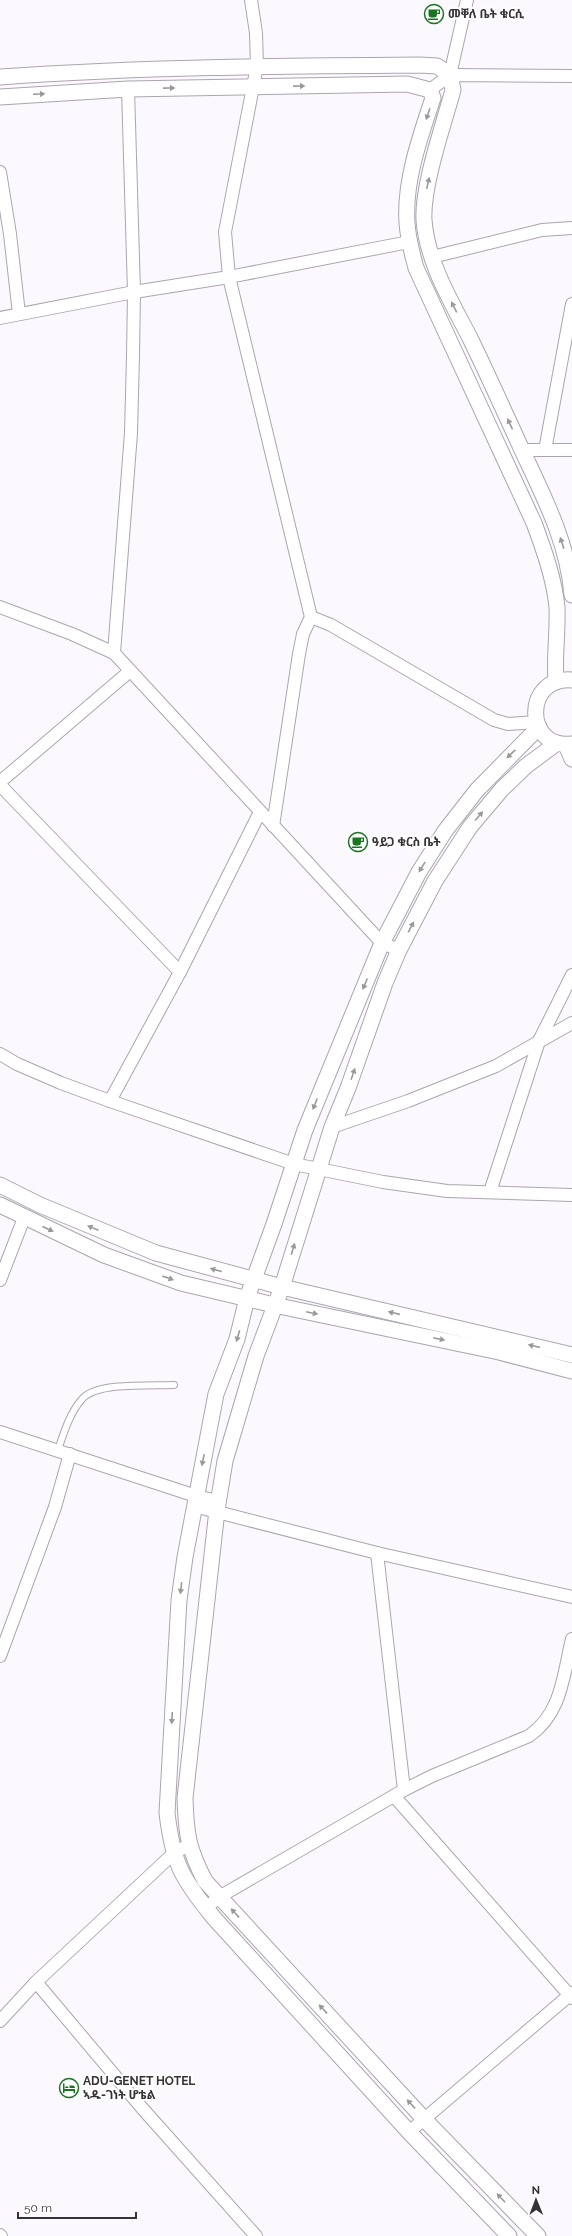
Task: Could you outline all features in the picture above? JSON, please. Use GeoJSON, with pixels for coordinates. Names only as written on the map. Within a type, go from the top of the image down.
{"type":"FeatureCollection","features":[{"type":"Feature","properties":{"kind":"street"},"geometry":{"type":"LineString","coordinates":[[251,0],[256,33],[257,66],[225,232],[229,277],[312,617],[303,634],[299,654],[273,826]]}},
{"type":"Feature","properties":{"kind":"street"},"geometry":{"type":"LineString","coordinates":[[466,0],[450,75],[454,90],[426,191],[424,219],[432,257],[446,290],[480,357],[553,518],[564,547],[572,595]]}},
{"type":"Feature","properties":{"kind":"street"},"geometry":{"type":"LineString","coordinates":[[0,77],[72,72],[257,66],[420,65],[437,66],[450,75],[572,76]]}},
{"type":"Feature","properties":{"kind":"street"},"geometry":{"type":"LineString","coordinates":[[430,90],[450,75]]}},
{"type":"Feature","properties":{"kind":"street"},"geometry":{"type":"LineString","coordinates":[[0,96],[128,89],[407,84],[418,85],[430,90],[433,98],[412,170],[407,201],[409,242],[416,268],[534,523],[545,552],[553,583],[557,607],[555,665],[556,682]]}},
{"type":"Feature","properties":{"kind":"street"},"geometry":{"type":"LineString","coordinates":[[114,653],[131,433],[134,292],[128,89]]}},
{"type":"Feature","properties":{"kind":"street"},"geometry":{"type":"LineString","coordinates":[[0,172],[5,234],[19,314]]}},
{"type":"Feature","properties":{"kind":"street"},"geometry":{"type":"LineString","coordinates":[[432,257],[542,230],[572,228]]}},
{"type":"Feature","properties":{"kind":"street"},"geometry":{"type":"LineString","coordinates":[[0,318],[134,292],[229,277],[409,242]]}},
{"type":"Feature","properties":{"kind":"street"},"geometry":{"type":"LineString","coordinates":[[545,450],[572,304]]}},
{"type":"Feature","properties":{"kind":"street"},"geometry":{"type":"LineString","coordinates":[[522,450],[572,450]]}},
{"type":"Feature","properties":{"kind":"street"},"geometry":{"type":"LineString","coordinates":[[0,607],[72,634],[114,653],[382,942],[399,950]]}},
{"type":"Feature","properties":{"kind":"street"},"geometry":{"type":"LineString","coordinates":[[312,617],[331,625],[494,720],[508,724],[538,725]]}},
{"type":"Feature","properties":{"kind":"street"},"geometry":{"type":"LineString","coordinates":[[0,782],[130,671]]}},
{"type":"Feature","properties":{"kind":"street"},"geometry":{"type":"LineString","coordinates":[[572,680],[556,682],[544,690],[536,702],[538,725],[547,737],[565,744],[572,759]]}},
{"type":"Feature","properties":{"kind":"street"},"geometry":{"type":"LineString","coordinates":[[509,2236],[409,2132],[206,1908],[190,1888],[176,1862],[167,1813],[179,1600],[195,1501],[216,1394],[237,1339],[247,1298],[305,1130],[382,942],[419,872],[445,831],[477,790],[538,725]]}},
{"type":"Feature","properties":{"kind":"street"},"geometry":{"type":"LineString","coordinates":[[538,2236],[424,2119],[205,1881],[188,1844],[186,1833],[185,1798],[217,1506],[225,1461],[256,1356],[282,1287],[318,1167],[332,1127],[348,1088],[385,983],[399,950],[435,881],[470,827],[502,789],[526,766],[565,744]]}},
{"type":"Feature","properties":{"kind":"street"},"geometry":{"type":"LineString","coordinates":[[0,785],[180,972]]}},
{"type":"Feature","properties":{"kind":"street"},"geometry":{"type":"LineString","coordinates":[[110,1101],[180,972],[260,812]]}},
{"type":"Feature","properties":{"kind":"street"},"geometry":{"type":"LineString","coordinates":[[490,1192],[539,1041],[572,975]]}},
{"type":"Feature","properties":{"kind":"street"},"geometry":{"type":"LineString","coordinates":[[332,1127],[408,1101],[496,1066],[572,1023]]}},
{"type":"Feature","properties":{"kind":"street"},"geometry":{"type":"LineString","coordinates":[[0,1054],[31,1070],[110,1101],[294,1164],[318,1167],[397,1184],[447,1191],[572,1195]]}},
{"type":"Feature","properties":{"kind":"street"},"geometry":{"type":"LineString","coordinates":[[0,1185],[40,1206],[156,1253],[501,1345],[572,1371]]}},
{"type":"Feature","properties":{"kind":"street"},"geometry":{"type":"LineString","coordinates":[[0,1205],[24,1218],[118,1260],[180,1282],[274,1305],[572,1356]]}},
{"type":"Feature","properties":{"kind":"street"},"geometry":{"type":"LineString","coordinates":[[0,1280],[24,1218]]}},
{"type":"Feature","properties":{"kind":"street"},"geometry":{"type":"LineString","coordinates":[[0,1432],[70,1454],[195,1501],[217,1506],[377,1553],[572,1597]]}},
{"type":"Feature","properties":{"kind":"street"},"geometry":{"type":"LineString","coordinates":[[0,1656],[55,1507],[70,1454]]}},
{"type":"Feature","properties":{"kind":"street"},"geometry":{"type":"LineString","coordinates":[[377,1553],[399,1793],[571,1995],[409,2132]]}},
{"type":"Feature","properties":{"kind":"street"},"geometry":{"type":"LineString","coordinates":[[206,1908],[219,1897],[399,1793],[432,1776],[529,1736],[540,1727],[552,1713],[572,1639]]}},
{"type":"Feature","properties":{"kind":"street"},"geometry":{"type":"LineString","coordinates":[[0,2021],[36,1982],[174,1853],[188,1844]]}},
{"type":"Feature","properties":{"kind":"street"},"geometry":{"type":"LineString","coordinates":[[36,1982],[142,2108],[256,2236]]}},
{"type":"Feature","properties":{"kind":"lane"},"geometry":{"type":"LineString","coordinates":[[58,1450],[76,1408],[84,1397],[93,1391],[105,1388],[174,1385]]}},
{"type":"Feature","properties":{"kind":"place","name":"መቐለ ቤት ቁርሲ"},"geometry":{"type":"Point","coordinates":[434,14]}},
{"type":"Feature","properties":{"kind":"place","name":"ዓይጋ ቁርስ ቤት"},"geometry":{"type":"Point","coordinates":[358,842]}},
{"type":"Feature","properties":{"kind":"place","name":"ADU-GENET HOTEL ኣዱ-ገነት ሆቴል"},"geometry":{"type":"Point","coordinates":[69,2088]}}]}
